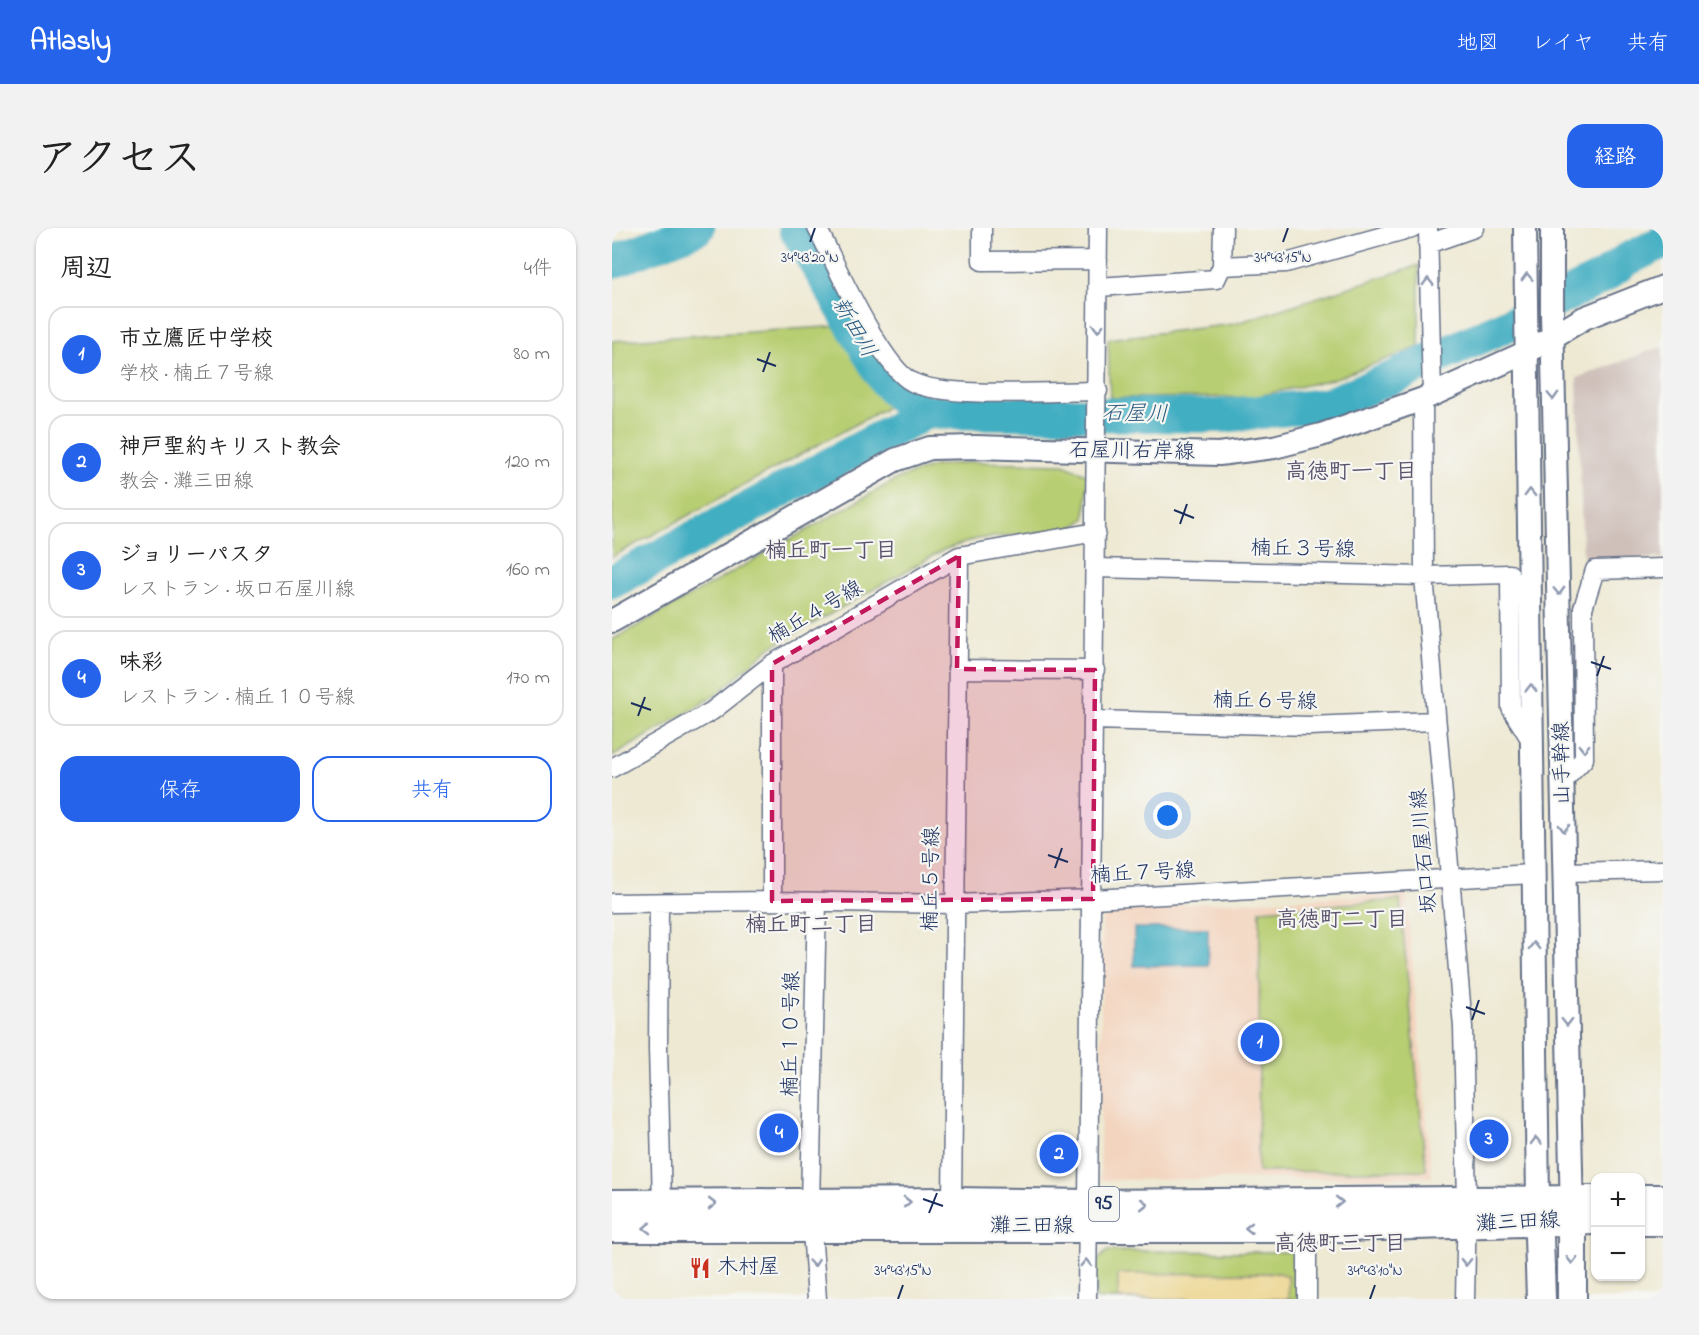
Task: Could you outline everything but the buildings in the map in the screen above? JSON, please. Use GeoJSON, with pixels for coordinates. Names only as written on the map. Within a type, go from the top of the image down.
{"type":"FeatureCollection","features":[{"type":"Feature","properties":{"kind":"main road"},"geometry":{"type":"LineString","coordinates":[[1645,1199],[1663,1199]]}},
{"type":"Feature","properties":{"kind":"main road","name":"灘三田線"},"geometry":{"type":"LineString","coordinates":[[612,1228],[810,1215],[952,1202],[1087,1216],[1307,1228],[1467,1214]]}},
{"type":"Feature","properties":{"kind":"main road","name":"灘三田線"},"geometry":{"type":"LineString","coordinates":[[612,1204],[662,1204],[810,1215],[1467,1214],[1584,1210]]}},
{"type":"Feature","properties":{"kind":"main road","name":"山手幹線"},"geometry":{"type":"LineString","coordinates":[[1572,1299],[1584,1210]]}},
{"type":"Feature","properties":{"kind":"main road","name":"山手幹線"},"geometry":{"type":"LineString","coordinates":[[1538,1211],[1542,1299]]}},
{"type":"Feature","properties":{"kind":"main road"},"geometry":{"type":"LineString","coordinates":[[1645,1221],[1663,1221]]}},
{"type":"Feature","properties":{"kind":"street"},"geometry":{"type":"LineString","coordinates":[[817,228],[890,363],[910,382],[928,388],[1098,395]]}},
{"type":"Feature","properties":{"kind":"street"},"geometry":{"type":"LineString","coordinates":[[982,228],[982,261],[1098,260]]}},
{"type":"Feature","properties":{"kind":"street"},"geometry":{"type":"LineString","coordinates":[[1087,1299],[1093,899],[1098,228]]}},
{"type":"Feature","properties":{"kind":"street"},"geometry":{"type":"LineString","coordinates":[[1098,287],[1216,279],[1222,266],[1223,228]]}},
{"type":"Feature","properties":{"kind":"street"},"geometry":{"type":"LineString","coordinates":[[1222,266],[1286,263],[1412,228]]}},
{"type":"Feature","properties":{"kind":"street"},"geometry":{"type":"LineString","coordinates":[[1428,236],[1474,228]]}},
{"type":"Feature","properties":{"kind":"street","name":"山手幹線"},"geometry":{"type":"LineString","coordinates":[[1525,228],[1529,351],[1538,1211]]}},
{"type":"Feature","properties":{"kind":"street","name":"山手幹線"},"geometry":{"type":"LineString","coordinates":[[1552,228],[1552,337],[1564,780],[1564,872],[1584,1210]]}},
{"type":"Feature","properties":{"kind":"street","name":"坂口石屋川線"},"geometry":{"type":"LineString","coordinates":[[1428,236],[1429,389],[1424,576],[1463,1027],[1467,1214],[1465,1299]]}},
{"type":"Feature","properties":{"kind":"street","name":"石屋川右岸線"},"geometry":{"type":"LineString","coordinates":[[612,621],[895,460],[930,448],[976,447],[1220,454],[1274,447],[1321,435],[1429,389],[1529,351],[1584,318],[1663,287]]}},
{"type":"Feature","properties":{"kind":"street","name":"楠丘４号線"},"geometry":{"type":"LineString","coordinates":[[612,768],[712,711],[772,664],[959,556],[1096,532]]}},
{"type":"Feature","properties":{"kind":"street","name":"楠丘５号線"},"geometry":{"type":"LineString","coordinates":[[952,1202],[959,556]]}},
{"type":"Feature","properties":{"kind":"street","name":"楠丘３号線"},"geometry":{"type":"LineString","coordinates":[[1096,568],[1424,576],[1510,574],[1511,708],[1532,742]]}},
{"type":"Feature","properties":{"kind":"street"},"geometry":{"type":"LineString","coordinates":[[1564,780],[1584,759],[1583,608],[1595,570],[1663,568]]}},
{"type":"Feature","properties":{"kind":"street"},"geometry":{"type":"LineString","coordinates":[[772,664],[772,901]]}},
{"type":"Feature","properties":{"kind":"street"},"geometry":{"type":"LineString","coordinates":[[957,669],[1095,670]]}},
{"type":"Feature","properties":{"kind":"street","name":"楠丘６号線"},"geometry":{"type":"LineString","coordinates":[[1094,720],[1309,726],[1435,721]]}},
{"type":"Feature","properties":{"kind":"street"},"geometry":{"type":"LineString","coordinates":[[1564,872],[1663,870]]}},
{"type":"Feature","properties":{"kind":"street","name":"楠丘７号線"},"geometry":{"type":"LineString","coordinates":[[612,903],[772,901],[954,904],[1093,899],[1533,874]]}},
{"type":"Feature","properties":{"kind":"street","name":"楠丘１０号線"},"geometry":{"type":"LineString","coordinates":[[817,902],[810,1215],[817,1299]]}},
{"type":"Feature","properties":{"kind":"street"},"geometry":{"type":"LineString","coordinates":[[659,903],[658,1048],[662,1204]]}},
{"type":"Feature","properties":{"kind":"street"},"geometry":{"type":"LineString","coordinates":[[1307,1228],[1307,1299]]}},
{"type":"Feature","properties":{"kind":"highlighted area"},"geometry":{"type":"Polygon","coordinates":[[[959,556],[957,669],[1095,670],[1093,899],[772,901],[772,664],[959,556]]]}},
{"type":"Feature","properties":{"kind":"shaded area"},"geometry":{"type":"Polygon","coordinates":[[[1663,346],[1663,558],[1583,561],[1577,378],[1663,346]]]}},
{"type":"Feature","properties":{"kind":"shaded area"},"geometry":{"type":"Polygon","coordinates":[[[1406,894],[1432,1177],[1100,1180],[1102,908],[1406,894]]]}},
{"type":"Feature","properties":{"kind":"green space"},"geometry":{"type":"Polygon","coordinates":[[[1419,265],[1419,347],[1333,379],[1254,397],[1110,398],[1108,339],[1234,324],[1419,265]]]}},
{"type":"Feature","properties":{"kind":"green space"},"geometry":{"type":"Polygon","coordinates":[[[841,326],[878,383],[895,403],[612,557],[612,341],[841,326]]]}},
{"type":"Feature","properties":{"kind":"green space"},"geometry":{"type":"Polygon","coordinates":[[[972,462],[1064,464],[1088,475],[1085,519],[1070,529],[977,539],[943,550],[768,649],[716,695],[612,757],[612,640],[899,478],[934,466],[972,462]]]}},
{"type":"Feature","properties":{"kind":"green space"},"geometry":{"type":"Polygon","coordinates":[[[1400,900],[1426,1170],[1258,1172],[1260,910],[1400,900]]]}},
{"type":"Feature","properties":{"kind":"green space"},"geometry":{"type":"Polygon","coordinates":[[[1107,1251],[1301,1252],[1300,1299],[1096,1299],[1096,1262],[1107,1251]]]}},
{"type":"Feature","properties":{"kind":"sand"},"geometry":{"type":"Polygon","coordinates":[[[1280,1273],[1288,1277],[1288,1299],[1118,1299],[1118,1274],[1280,1273]]]}},
{"type":"Feature","properties":{"kind":"water"},"geometry":{"type":"Polygon","coordinates":[[[1134,928],[1208,928],[1208,965],[1134,966],[1134,928]]]}},
{"type":"Feature","properties":{"kind":"waterway"},"geometry":{"type":"LineString","coordinates":[[612,262],[698,228]]}},
{"type":"Feature","properties":{"kind":"waterway","name":"新田川"},"geometry":{"type":"LineString","coordinates":[[795,228],[885,381],[904,401],[927,412]]}},
{"type":"Feature","properties":{"kind":"waterway","name":"石屋川"},"geometry":{"type":"LineString","coordinates":[[612,582],[927,412],[1221,416],[1326,405],[1397,376],[1516,321],[1603,277],[1626,260],[1663,242]]}},
{"type":"Feature","properties":{"kind":"place","name":"市立鷹匠中学校"},"geometry":{"type":"Point","coordinates":[1260,1042]}},
{"type":"Feature","properties":{"kind":"place","name":"味彩"},"geometry":{"type":"Point","coordinates":[779,1133]}},
{"type":"Feature","properties":{"kind":"place","name":"ジョリーパスタ"},"geometry":{"type":"Point","coordinates":[1489,1139]}},
{"type":"Feature","properties":{"kind":"place","name":"神戸聖約キリスト教会"},"geometry":{"type":"Point","coordinates":[1059,1154]}},
{"type":"Feature","properties":{"kind":"place","name":"木村屋"},"geometry":{"type":"Point","coordinates":[700,1268]}},
{"type":"Feature","properties":{"kind":"district","name":"高徳町一丁目"},"geometry":{"type":"Point","coordinates":[1351,473]}},
{"type":"Feature","properties":{"kind":"district","name":"楠丘町一丁目"},"geometry":{"type":"Point","coordinates":[831,552]}},
{"type":"Feature","properties":{"kind":"district","name":"高徳町二丁目"},"geometry":{"type":"Point","coordinates":[1342,921]}},
{"type":"Feature","properties":{"kind":"district","name":"楠丘町二丁目"},"geometry":{"type":"Point","coordinates":[811,926]}},
{"type":"Feature","properties":{"kind":"district","name":"高徳町三丁目"},"geometry":{"type":"Point","coordinates":[1340,1245]}}]}
